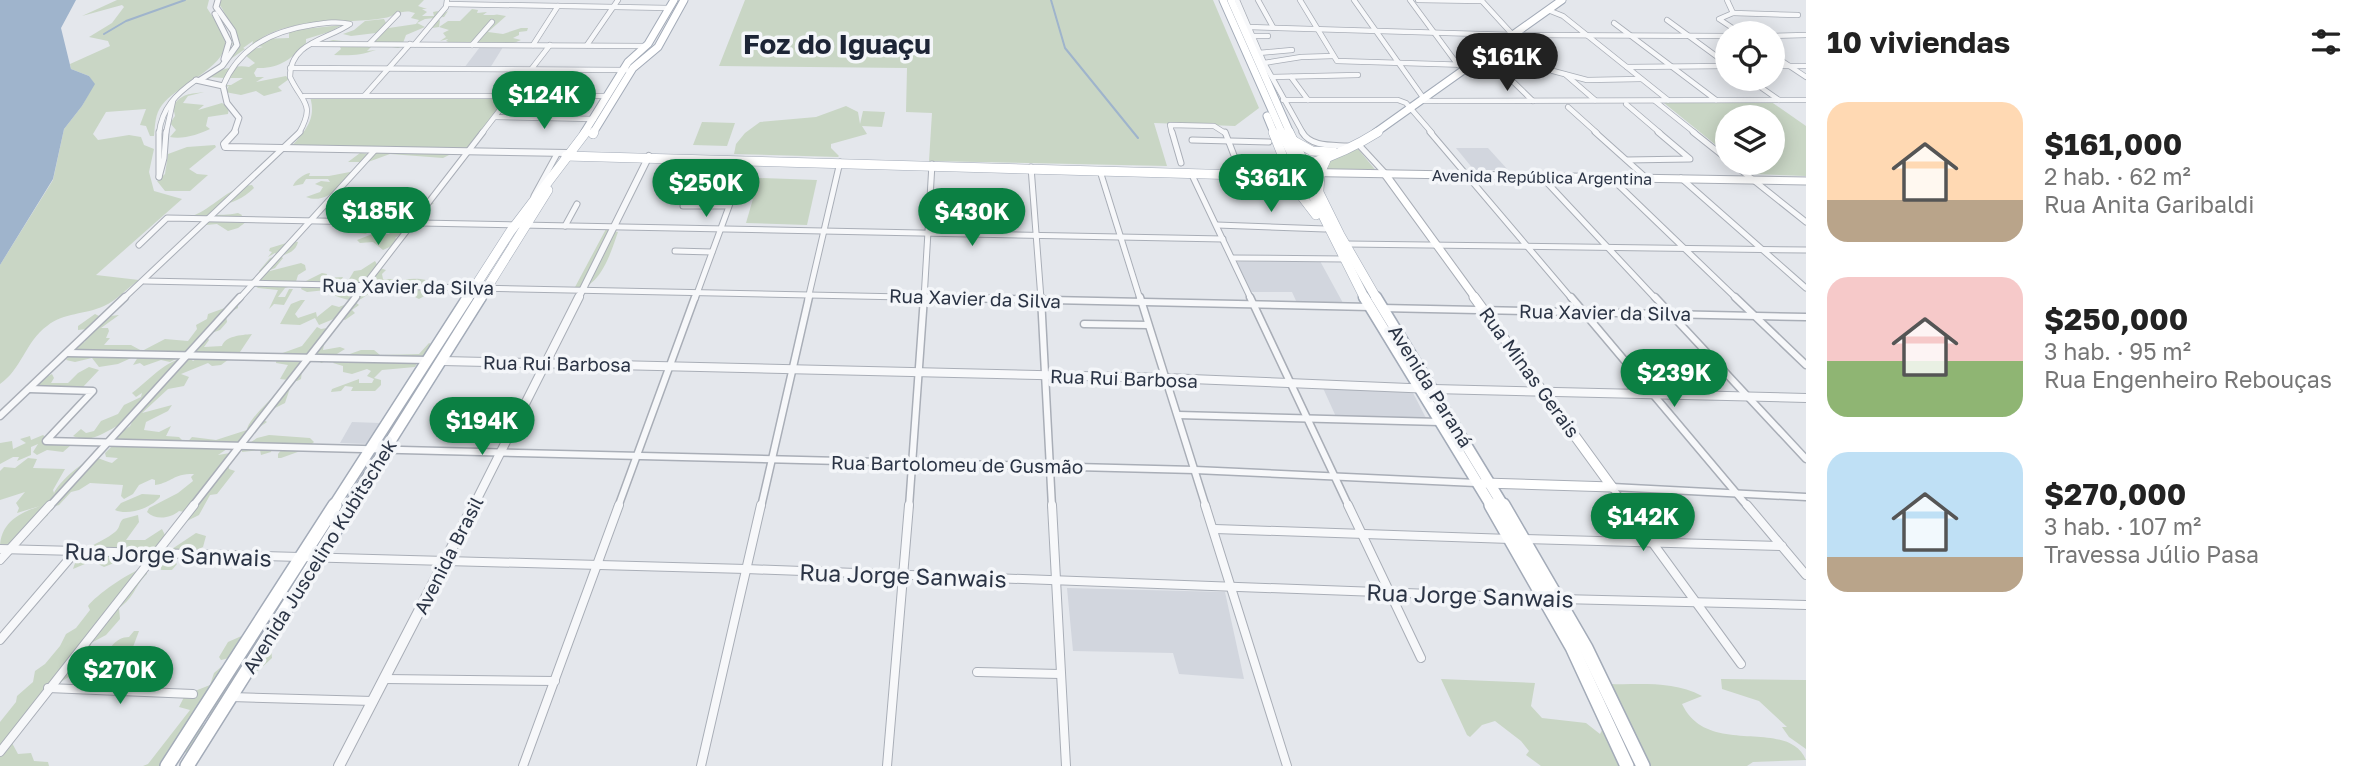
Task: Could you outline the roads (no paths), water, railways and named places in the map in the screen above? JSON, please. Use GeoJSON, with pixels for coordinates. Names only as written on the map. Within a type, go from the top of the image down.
{"type":"FeatureCollection","features":[{"type":"Feature","properties":{"kind":"main road","name":"Avenida Juscelino Kubitschek"},"geometry":{"type":"LineString","coordinates":[[167,766],[308,559],[435,361],[487,288],[529,205],[594,119],[622,70],[647,46],[674,0]]}},
{"type":"Feature","properties":{"kind":"main road","name":"Avenida Juscelino Kubitschek"},"geometry":{"type":"LineString","coordinates":[[435,361],[474,287],[557,177],[567,155],[603,119],[632,70],[658,47],[684,0]]}},
{"type":"Feature","properties":{"kind":"main road"},"geometry":{"type":"LineString","coordinates":[[1223,0],[1271,111],[1268,120],[1299,168]]}},
{"type":"Feature","properties":{"kind":"main road","name":"Avenida Paraná"},"geometry":{"type":"LineString","coordinates":[[1231,0],[1258,54],[1293,141],[1299,168],[1329,232],[1376,308],[1433,389],[1525,539],[1614,698],[1643,766]]}},
{"type":"Feature","properties":{"kind":"main road"},"geometry":{"type":"LineString","coordinates":[[1299,168],[1360,145],[1553,0]]}},
{"type":"Feature","properties":{"kind":"main road"},"geometry":{"type":"LineString","coordinates":[[1509,34],[1562,0]]}},
{"type":"Feature","properties":{"kind":"main road"},"geometry":{"type":"LineString","coordinates":[[658,27],[669,28]]}},
{"type":"Feature","properties":{"kind":"main road"},"geometry":{"type":"LineString","coordinates":[[1299,168],[1347,146],[1410,107]]}},
{"type":"Feature","properties":{"kind":"main road"},"geometry":{"type":"LineString","coordinates":[[1287,128],[1294,119]]}},
{"type":"Feature","properties":{"kind":"main road"},"geometry":{"type":"LineString","coordinates":[[1293,141],[1312,150],[1334,152]]}},
{"type":"Feature","properties":{"kind":"main road","name":"Avenida República Argentina"},"geometry":{"type":"LineString","coordinates":[[567,155],[1240,172],[1299,168],[1320,173],[1806,180]]}},
{"type":"Feature","properties":{"kind":"main road"},"geometry":{"type":"LineString","coordinates":[[1319,193],[1320,173],[1326,160]]}},
{"type":"Feature","properties":{"kind":"main road","name":"Avenida República Argentina"},"geometry":{"type":"LineString","coordinates":[[1031,167],[1267,174],[1299,168]]}},
{"type":"Feature","properties":{"kind":"main road","name":"Avenida Paraná"},"geometry":{"type":"LineString","coordinates":[[1299,168],[1319,193],[1348,244],[1376,308],[1419,388],[1545,598],[1597,697],[1627,766]]}},
{"type":"Feature","properties":{"kind":"main road"},"geometry":{"type":"LineString","coordinates":[[1267,174],[1293,185],[1329,232]]}},
{"type":"Feature","properties":{"kind":"main road","name":"Rua Minas Gerais"},"geometry":{"type":"LineString","coordinates":[[1385,174],[1612,487]]}},
{"type":"Feature","properties":{"kind":"main road","name":"Avenida República Argentina"},"geometry":{"type":"LineString","coordinates":[[1609,176],[1681,178]]}},
{"type":"Feature","properties":{"kind":"main road","name":"Rua Bartolomeu de Gusmão"},"geometry":{"type":"LineString","coordinates":[[1476,483],[1612,487]]}},
{"type":"Feature","properties":{"kind":"main road","name":"Avenida Juscelino Kubitschek"},"geometry":{"type":"LineString","coordinates":[[187,766],[231,697],[308,559]]}},
{"type":"Feature","properties":{"kind":"street"},"geometry":{"type":"LineString","coordinates":[[198,80],[171,104],[166,124],[165,159],[158,177],[159,120],[169,100],[198,80],[219,66],[235,50],[236,39],[216,7],[215,0]]}},
{"type":"Feature","properties":{"kind":"street"},"geometry":{"type":"LineString","coordinates":[[537,6],[542,0]]}},
{"type":"Feature","properties":{"kind":"street"},"geometry":{"type":"LineString","coordinates":[[567,7],[572,0]]}},
{"type":"Feature","properties":{"kind":"street"},"geometry":{"type":"LineString","coordinates":[[587,45],[618,0]]}},
{"type":"Feature","properties":{"kind":"street"},"geometry":{"type":"LineString","coordinates":[[1237,0],[1258,54],[1306,138],[1314,143],[1332,147],[1347,146]]}},
{"type":"Feature","properties":{"kind":"street"},"geometry":{"type":"LineString","coordinates":[[1258,0],[1273,27]]}},
{"type":"Feature","properties":{"kind":"street"},"geometry":{"type":"LineString","coordinates":[[1300,0],[1335,58]]}},
{"type":"Feature","properties":{"kind":"street"},"geometry":{"type":"LineString","coordinates":[[1354,0],[1423,98],[1533,101],[1806,100]]}},
{"type":"Feature","properties":{"kind":"street"},"geometry":{"type":"LineString","coordinates":[[1410,0],[1464,66]]}},
{"type":"Feature","properties":{"kind":"street"},"geometry":{"type":"LineString","coordinates":[[1418,0],[1482,1],[1509,34]]}},
{"type":"Feature","properties":{"kind":"street"},"geometry":{"type":"LineString","coordinates":[[1727,0],[1733,13]]}},
{"type":"Feature","properties":{"kind":"street"},"geometry":{"type":"LineString","coordinates":[[365,95],[413,44],[447,2],[669,8]]}},
{"type":"Feature","properties":{"kind":"street"},"geometry":{"type":"LineString","coordinates":[[533,45],[558,6]]}},
{"type":"Feature","properties":{"kind":"street"},"geometry":{"type":"LineString","coordinates":[[1546,11],[1557,13],[1589,36],[1668,100]]}},
{"type":"Feature","properties":{"kind":"street"},"geometry":{"type":"LineString","coordinates":[[1722,21],[1719,19],[1733,13],[1798,15]]}},
{"type":"Feature","properties":{"kind":"street"},"geometry":{"type":"LineString","coordinates":[[369,44],[398,14]]}},
{"type":"Feature","properties":{"kind":"street"},"geometry":{"type":"LineString","coordinates":[[1667,20],[1715,56]]}},
{"type":"Feature","properties":{"kind":"street"},"geometry":{"type":"LineString","coordinates":[[472,45],[492,22]]}},
{"type":"Feature","properties":{"kind":"street"},"geometry":{"type":"LineString","coordinates":[[1614,23],[1717,100]]}},
{"type":"Feature","properties":{"kind":"street"},"geometry":{"type":"LineString","coordinates":[[0,416],[299,133],[307,120],[309,107],[291,80],[290,68],[296,56],[310,44],[350,24],[315,24],[271,35],[250,47],[229,68],[223,86],[198,80]]}},
{"type":"Feature","properties":{"kind":"street"},"geometry":{"type":"LineString","coordinates":[[1249,27],[1589,36],[1715,36]]}},
{"type":"Feature","properties":{"kind":"street"},"geometry":{"type":"LineString","coordinates":[[1253,36],[1268,36]]}},
{"type":"Feature","properties":{"kind":"street"},"geometry":{"type":"LineString","coordinates":[[1785,36],[1806,36]]}},
{"type":"Feature","properties":{"kind":"street"},"geometry":{"type":"LineString","coordinates":[[310,44],[647,46]]}},
{"type":"Feature","properties":{"kind":"street"},"geometry":{"type":"LineString","coordinates":[[0,752],[550,45]]}},
{"type":"Feature","properties":{"kind":"street"},"geometry":{"type":"LineString","coordinates":[[1258,54],[1292,50]]}},
{"type":"Feature","properties":{"kind":"street"},"geometry":{"type":"LineString","coordinates":[[1264,63],[1301,57],[1398,64],[1538,67],[1587,80]]}},
{"type":"Feature","properties":{"kind":"street"},"geometry":{"type":"LineString","coordinates":[[1785,63],[1806,77]]}},
{"type":"Feature","properties":{"kind":"street"},"geometry":{"type":"LineString","coordinates":[[1627,67],[1715,65]]}},
{"type":"Feature","properties":{"kind":"street"},"geometry":{"type":"LineString","coordinates":[[219,66],[229,68]]}},
{"type":"Feature","properties":{"kind":"street"},"geometry":{"type":"LineString","coordinates":[[1785,66],[1806,66]]}},
{"type":"Feature","properties":{"kind":"street"},"geometry":{"type":"LineString","coordinates":[[290,68],[632,70]]}},
{"type":"Feature","properties":{"kind":"street"},"geometry":{"type":"LineString","coordinates":[[1499,68],[1533,101]]}},
{"type":"Feature","properties":{"kind":"street"},"geometry":{"type":"LineString","coordinates":[[1565,74],[1595,101]]}},
{"type":"Feature","properties":{"kind":"street"},"geometry":{"type":"LineString","coordinates":[[1272,77],[1358,75]]}},
{"type":"Feature","properties":{"kind":"street"},"geometry":{"type":"LineString","coordinates":[[1292,77],[1308,100]]}},
{"type":"Feature","properties":{"kind":"street"},"geometry":{"type":"LineString","coordinates":[[1572,80],[1641,79]]}},
{"type":"Feature","properties":{"kind":"street","name":"Avenida República Argentina"},"geometry":{"type":"LineString","coordinates":[[223,86],[224,97],[238,113],[240,120],[238,129],[224,144],[225,147],[567,155]]}},
{"type":"Feature","properties":{"kind":"street"},"geometry":{"type":"LineString","coordinates":[[1766,91],[1779,100]]}},
{"type":"Feature","properties":{"kind":"street"},"geometry":{"type":"LineString","coordinates":[[304,96],[608,96]]}},
{"type":"Feature","properties":{"kind":"street"},"geometry":{"type":"LineString","coordinates":[[1283,100],[1398,100],[1410,107],[1806,575]]}},
{"type":"Feature","properties":{"kind":"street"},"geometry":{"type":"LineString","coordinates":[[1654,101],[1715,149]]}},
{"type":"Feature","properties":{"kind":"street"},"geometry":{"type":"LineString","coordinates":[[1626,104],[1690,159],[1628,160]]}},
{"type":"Feature","properties":{"kind":"street"},"geometry":{"type":"LineString","coordinates":[[1568,107],[1643,175]]}},
{"type":"Feature","properties":{"kind":"street"},"geometry":{"type":"LineString","coordinates":[[495,117],[594,119]]}},
{"type":"Feature","properties":{"kind":"street"},"geometry":{"type":"LineString","coordinates":[[1181,163],[1170,125],[1220,128],[1240,172]]}},
{"type":"Feature","properties":{"kind":"street"},"geometry":{"type":"LineString","coordinates":[[1192,140],[1269,142]]}},
{"type":"Feature","properties":{"kind":"street","name":"Rua Minas Gerais"},"geometry":{"type":"LineString","coordinates":[[1360,145],[1385,174]]}},
{"type":"Feature","properties":{"kind":"street"},"geometry":{"type":"LineString","coordinates":[[0,560],[374,150]]}},
{"type":"Feature","properties":{"kind":"street","name":"Avenida Brasil"},"geometry":{"type":"LineString","coordinates":[[339,766],[547,363],[649,158]]}},
{"type":"Feature","properties":{"kind":"street"},"geometry":{"type":"LineString","coordinates":[[523,766],[746,160]]}},
{"type":"Feature","properties":{"kind":"street"},"geometry":{"type":"LineString","coordinates":[[701,766],[840,162]]}},
{"type":"Feature","properties":{"kind":"street"},"geometry":{"type":"LineString","coordinates":[[887,766],[920,372],[932,164]]}},
{"type":"Feature","properties":{"kind":"street"},"geometry":{"type":"LineString","coordinates":[[1031,167],[1038,236],[1066,766]]}},
{"type":"Feature","properties":{"kind":"street"},"geometry":{"type":"LineString","coordinates":[[1100,170],[1287,766]]}},
{"type":"Feature","properties":{"kind":"street"},"geometry":{"type":"LineString","coordinates":[[1191,171],[1421,658]]}},
{"type":"Feature","properties":{"kind":"street"},"geometry":{"type":"LineString","coordinates":[[1539,175],[1806,458]]}},
{"type":"Feature","properties":{"kind":"street"},"geometry":{"type":"LineString","coordinates":[[1747,175],[1806,222]]}},
{"type":"Feature","properties":{"kind":"street"},"geometry":{"type":"LineString","coordinates":[[1609,176],[1806,365]]}},
{"type":"Feature","properties":{"kind":"street"},"geometry":{"type":"LineString","coordinates":[[1681,178],[1806,288]]}},
{"type":"Feature","properties":{"kind":"street"},"geometry":{"type":"LineString","coordinates":[[690,185],[736,186]]}},
{"type":"Feature","properties":{"kind":"street"},"geometry":{"type":"LineString","coordinates":[[565,226],[577,204]]}},
{"type":"Feature","properties":{"kind":"street"},"geometry":{"type":"LineString","coordinates":[[683,206],[728,206]]}},
{"type":"Feature","properties":{"kind":"street"},"geometry":{"type":"LineString","coordinates":[[139,245],[167,218],[1223,239]]}},
{"type":"Feature","properties":{"kind":"street"},"geometry":{"type":"LineString","coordinates":[[1217,225],[1329,232]]}},
{"type":"Feature","properties":{"kind":"street"},"geometry":{"type":"LineString","coordinates":[[1348,244],[1606,245],[1806,250]]}},
{"type":"Feature","properties":{"kind":"street"},"geometry":{"type":"LineString","coordinates":[[675,251],[712,252]]}},
{"type":"Feature","properties":{"kind":"street"},"geometry":{"type":"LineString","coordinates":[[1232,258],[1344,259]]}},
{"type":"Feature","properties":{"kind":"street","name":"Rua Xavier da Silva"},"geometry":{"type":"LineString","coordinates":[[145,281],[1806,317]]}},
{"type":"Feature","properties":{"kind":"street"},"geometry":{"type":"LineString","coordinates":[[1084,324],[1149,325]]}},
{"type":"Feature","properties":{"kind":"street","name":"Rua Rui Barbosa"},"geometry":{"type":"LineString","coordinates":[[68,353],[1166,378],[1433,389],[1806,398]]}},
{"type":"Feature","properties":{"kind":"street","name":"Rua Bartolomeu de Gusmão"},"geometry":{"type":"LineString","coordinates":[[29,389],[93,391],[46,441],[1195,470],[1476,483]]}},
{"type":"Feature","properties":{"kind":"street"},"geometry":{"type":"LineString","coordinates":[[1178,415],[1440,422]]}},
{"type":"Feature","properties":{"kind":"street","name":"Rua Minas Gerais"},"geometry":{"type":"LineString","coordinates":[[1612,487],[1741,664]]}},
{"type":"Feature","properties":{"kind":"street","name":"Rua Bartolomeu de Gusmão"},"geometry":{"type":"LineString","coordinates":[[1612,487],[1806,497]]}},
{"type":"Feature","properties":{"kind":"street"},"geometry":{"type":"LineString","coordinates":[[1214,529],[1510,539]]}},
{"type":"Feature","properties":{"kind":"street"},"geometry":{"type":"LineString","coordinates":[[1525,539],[1782,546]]}},
{"type":"Feature","properties":{"kind":"street","name":"Rua Jorge Sanwais"},"geometry":{"type":"LineString","coordinates":[[0,549],[746,569],[1560,599],[1806,605]]}},
{"type":"Feature","properties":{"kind":"street"},"geometry":{"type":"LineString","coordinates":[[0,640],[76,551]]}},
{"type":"Feature","properties":{"kind":"street"},"geometry":{"type":"LineString","coordinates":[[977,672],[1060,674]]}},
{"type":"Feature","properties":{"kind":"street"},"geometry":{"type":"LineString","coordinates":[[385,679],[555,681]]}},
{"type":"Feature","properties":{"kind":"street"},"geometry":{"type":"LineString","coordinates":[[48,688],[193,694]]}},
{"type":"Feature","properties":{"kind":"street"},"geometry":{"type":"LineString","coordinates":[[231,697],[373,701]]}},
{"type":"Feature","properties":{"kind":"water"},"geometry":{"type":"Polygon","coordinates":[[[0,0],[76,0],[61,28],[71,69],[89,76],[95,84],[64,129],[53,179],[0,265],[0,0]]]}},
{"type":"Feature","properties":{"kind":"waterway"},"geometry":{"type":"LineString","coordinates":[[104,34],[126,21],[185,0]]}},
{"type":"Feature","properties":{"kind":"waterway"},"geometry":{"type":"LineString","coordinates":[[1051,0],[1065,48],[1138,138]]}},
{"type":"Feature","properties":{"kind":"district","name":"Foz do Iguaçu"},"geometry":{"type":"Point","coordinates":[837,43]}}]}
